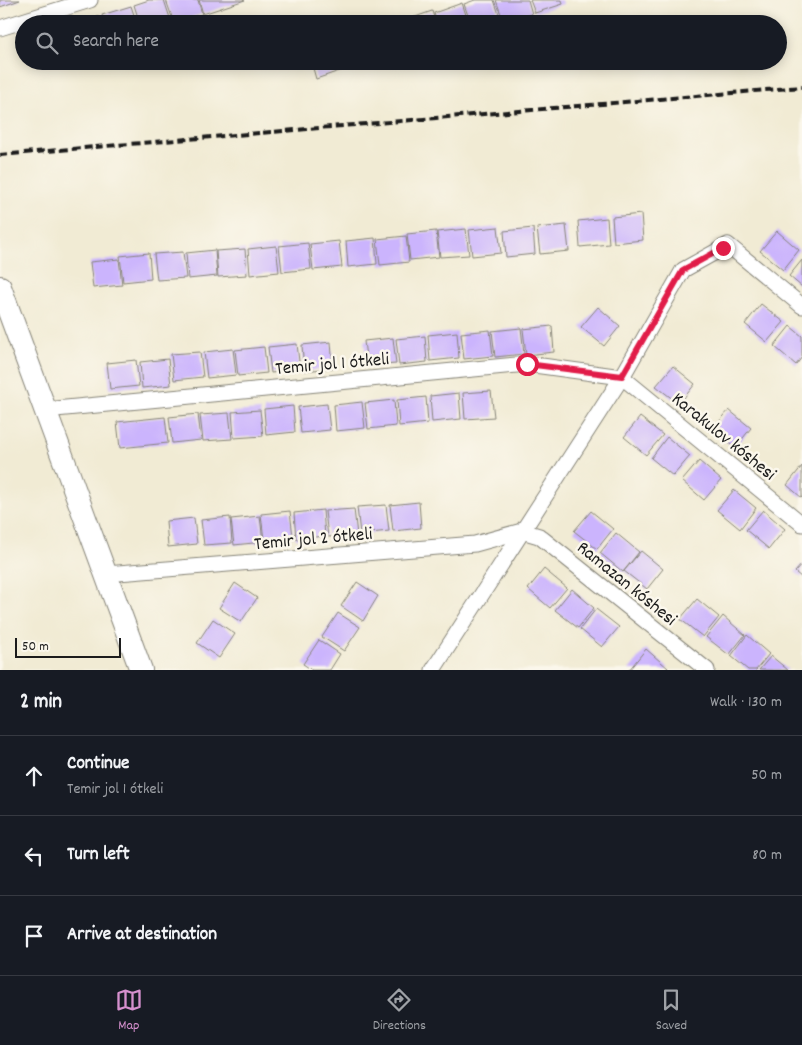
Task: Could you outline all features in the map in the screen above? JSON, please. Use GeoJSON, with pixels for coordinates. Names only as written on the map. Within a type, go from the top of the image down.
{"type":"FeatureCollection","features":[{"type":"Feature","properties":{"kind":"main road"},"geometry":{"type":"LineString","coordinates":[[0,286],[141,670]]}},
{"type":"Feature","properties":{"kind":"street"},"geometry":{"type":"LineString","coordinates":[[42,15],[90,0]]}},
{"type":"Feature","properties":{"kind":"street"},"geometry":{"type":"LineString","coordinates":[[0,28],[15,23]]}},
{"type":"Feature","properties":{"kind":"street"},"geometry":{"type":"LineString","coordinates":[[433,670],[622,376],[683,270],[728,245],[802,306]]}},
{"type":"Feature","properties":{"kind":"street","name":"Temir jol 1 ótkeli"},"geometry":{"type":"LineString","coordinates":[[45,410],[527,364],[622,376]]}},
{"type":"Feature","properties":{"kind":"street","name":"Karakulov kóshesi"},"geometry":{"type":"LineString","coordinates":[[622,376],[802,524]]}},
{"type":"Feature","properties":{"kind":"street","name":"Temir jol 2 ótkeli"},"geometry":{"type":"LineString","coordinates":[[106,574],[474,544],[522,531]]}},
{"type":"Feature","properties":{"kind":"street","name":"Ramazan kóshesi"},"geometry":{"type":"LineString","coordinates":[[522,531],[539,536],[707,670]]}},
{"type":"Feature","properties":{"kind":"building"},"geometry":{"type":"Polygon","coordinates":[[[0,0],[20,0],[0,7],[0,0]]]}},
{"type":"Feature","properties":{"kind":"building"},"geometry":{"type":"Polygon","coordinates":[[[149,0],[164,0],[169,15],[137,15],[134,5],[149,0]]]}},
{"type":"Feature","properties":{"kind":"building"},"geometry":{"type":"Polygon","coordinates":[[[166,0],[198,0],[202,14],[199,15],[171,15],[166,0]]]}},
{"type":"Feature","properties":{"kind":"building"},"geometry":{"type":"Polygon","coordinates":[[[199,0],[245,0],[203,14],[199,0]]]}},
{"type":"Feature","properties":{"kind":"building"},"geometry":{"type":"Polygon","coordinates":[[[475,0],[494,0],[499,15],[468,15],[464,4],[475,0]]]}},
{"type":"Feature","properties":{"kind":"building"},"geometry":{"type":"Polygon","coordinates":[[[496,0],[528,0],[532,14],[529,15],[501,15],[496,0]]]}},
{"type":"Feature","properties":{"kind":"building"},"geometry":{"type":"Polygon","coordinates":[[[530,0],[562,0],[563,4],[535,13],[530,0]]]}},
{"type":"Feature","properties":{"kind":"building"},"geometry":{"type":"Polygon","coordinates":[[[462,3],[466,15],[435,15],[434,13],[462,3]]]}},
{"type":"Feature","properties":{"kind":"building"},"geometry":{"type":"Polygon","coordinates":[[[131,6],[134,15],[102,15],[131,6]]]}},
{"type":"Feature","properties":{"kind":"building"},"geometry":{"type":"Polygon","coordinates":[[[432,11],[433,15],[421,15],[432,11]]]}},
{"type":"Feature","properties":{"kind":"building"},"geometry":{"type":"Polygon","coordinates":[[[314,70],[342,70],[316,79],[314,70]]]}},
{"type":"Feature","properties":{"kind":"building"},"geometry":{"type":"Polygon","coordinates":[[[641,214],[643,240],[614,243],[612,217],[641,214]]]}},
{"type":"Feature","properties":{"kind":"building"},"geometry":{"type":"Polygon","coordinates":[[[607,218],[609,244],[580,247],[578,221],[607,218]]]}},
{"type":"Feature","properties":{"kind":"building"},"geometry":{"type":"Polygon","coordinates":[[[566,225],[569,251],[540,254],[537,228],[566,225]]]}},
{"type":"Feature","properties":{"kind":"building"},"geometry":{"type":"Polygon","coordinates":[[[498,227],[501,253],[472,256],[469,230],[498,227]]]}},
{"type":"Feature","properties":{"kind":"building"},"geometry":{"type":"Polygon","coordinates":[[[533,228],[535,254],[506,257],[504,231],[533,228]]]}},
{"type":"Feature","properties":{"kind":"building"},"geometry":{"type":"Polygon","coordinates":[[[466,229],[469,255],[440,257],[437,232],[466,229]]]}},
{"type":"Feature","properties":{"kind":"building"},"geometry":{"type":"Polygon","coordinates":[[[436,231],[439,257],[410,260],[407,234],[436,231]]]}},
{"type":"Feature","properties":{"kind":"building"},"geometry":{"type":"Polygon","coordinates":[[[777,231],[799,250],[783,270],[760,251],[777,231]]]}},
{"type":"Feature","properties":{"kind":"building"},"geometry":{"type":"Polygon","coordinates":[[[406,236],[409,262],[380,265],[377,239],[406,236]]]}},
{"type":"Feature","properties":{"kind":"building"},"geometry":{"type":"Polygon","coordinates":[[[375,238],[377,264],[348,267],[346,241],[375,238]]]}},
{"type":"Feature","properties":{"kind":"building"},"geometry":{"type":"Polygon","coordinates":[[[339,241],[342,267],[313,270],[310,244],[339,241]]]}},
{"type":"Feature","properties":{"kind":"building"},"geometry":{"type":"Polygon","coordinates":[[[308,243],[311,269],[282,272],[279,246],[308,243]]]}},
{"type":"Feature","properties":{"kind":"building"},"geometry":{"type":"Polygon","coordinates":[[[276,246],[279,272],[250,275],[248,249],[276,246]]]}},
{"type":"Feature","properties":{"kind":"building"},"geometry":{"type":"Polygon","coordinates":[[[245,249],[247,275],[218,277],[216,251],[245,249]]]}},
{"type":"Feature","properties":{"kind":"building"},"geometry":{"type":"Polygon","coordinates":[[[215,250],[217,276],[188,279],[186,253],[215,250]]]}},
{"type":"Feature","properties":{"kind":"building"},"geometry":{"type":"Polygon","coordinates":[[[183,252],[186,278],[157,280],[154,254],[183,252]]]}},
{"type":"Feature","properties":{"kind":"building"},"geometry":{"type":"Polygon","coordinates":[[[149,253],[151,279],[123,282],[120,256],[149,253]]]}},
{"type":"Feature","properties":{"kind":"building"},"geometry":{"type":"Polygon","coordinates":[[[119,259],[122,285],[93,288],[90,262],[119,259]]]}},
{"type":"Feature","properties":{"kind":"building"},"geometry":{"type":"Polygon","coordinates":[[[802,260],[802,287],[789,276],[802,260]]]}},
{"type":"Feature","properties":{"kind":"building"},"geometry":{"type":"Polygon","coordinates":[[[761,304],[784,322],[767,342],[745,324],[761,304]]]}},
{"type":"Feature","properties":{"kind":"building"},"geometry":{"type":"Polygon","coordinates":[[[598,307],[620,326],[604,346],[581,327],[598,307]]]}},
{"type":"Feature","properties":{"kind":"building"},"geometry":{"type":"Polygon","coordinates":[[[552,326],[554,352],[526,355],[523,329],[552,326]]]}},
{"type":"Feature","properties":{"kind":"building"},"geometry":{"type":"Polygon","coordinates":[[[790,326],[802,336],[802,357],[796,365],[774,346],[790,326]]]}},
{"type":"Feature","properties":{"kind":"building"},"geometry":{"type":"Polygon","coordinates":[[[521,328],[524,354],[495,357],[492,331],[521,328]]]}},
{"type":"Feature","properties":{"kind":"building"},"geometry":{"type":"Polygon","coordinates":[[[490,330],[493,356],[464,359],[461,333],[490,330]]]}},
{"type":"Feature","properties":{"kind":"building"},"geometry":{"type":"Polygon","coordinates":[[[457,332],[459,358],[430,361],[428,335],[457,332]]]}},
{"type":"Feature","properties":{"kind":"building"},"geometry":{"type":"Polygon","coordinates":[[[425,336],[427,362],[399,365],[396,339],[425,336]]]}},
{"type":"Feature","properties":{"kind":"building"},"geometry":{"type":"Polygon","coordinates":[[[393,338],[396,364],[367,366],[364,341],[393,338]]]}},
{"type":"Feature","properties":{"kind":"building"},"geometry":{"type":"Polygon","coordinates":[[[331,342],[333,368],[304,371],[302,345],[331,342]]]}},
{"type":"Feature","properties":{"kind":"building"},"geometry":{"type":"Polygon","coordinates":[[[297,344],[300,370],[271,373],[268,347],[297,344]]]}},
{"type":"Feature","properties":{"kind":"building"},"geometry":{"type":"Polygon","coordinates":[[[264,347],[267,373],[238,376],[235,350],[264,347]]]}},
{"type":"Feature","properties":{"kind":"building"},"geometry":{"type":"Polygon","coordinates":[[[233,349],[236,375],[207,378],[204,352],[233,349]]]}},
{"type":"Feature","properties":{"kind":"building"},"geometry":{"type":"Polygon","coordinates":[[[200,352],[203,377],[174,380],[171,354],[200,352]]]}},
{"type":"Feature","properties":{"kind":"building"},"geometry":{"type":"Polygon","coordinates":[[[168,359],[171,385],[142,388],[140,362],[168,359]]]}},
{"type":"Feature","properties":{"kind":"building"},"geometry":{"type":"Polygon","coordinates":[[[136,360],[139,386],[110,389],[107,363],[136,360]]]}},
{"type":"Feature","properties":{"kind":"building"},"geometry":{"type":"Polygon","coordinates":[[[673,366],[695,384],[679,404],[656,386],[673,366]]]}},
{"type":"Feature","properties":{"kind":"building"},"geometry":{"type":"Polygon","coordinates":[[[491,391],[494,417],[465,419],[463,393],[491,391]]]}},
{"type":"Feature","properties":{"kind":"building"},"geometry":{"type":"Polygon","coordinates":[[[459,393],[461,419],[432,422],[430,396],[459,393]]]}},
{"type":"Feature","properties":{"kind":"building"},"geometry":{"type":"Polygon","coordinates":[[[426,397],[428,423],[399,426],[397,400],[426,397]]]}},
{"type":"Feature","properties":{"kind":"building"},"geometry":{"type":"Polygon","coordinates":[[[394,400],[396,426],[368,429],[365,403],[394,400]]]}},
{"type":"Feature","properties":{"kind":"building"},"geometry":{"type":"Polygon","coordinates":[[[362,402],[365,428],[336,431],[334,405],[362,402]]]}},
{"type":"Feature","properties":{"kind":"building"},"geometry":{"type":"Polygon","coordinates":[[[327,404],[330,430],[301,433],[298,407],[327,404]]]}},
{"type":"Feature","properties":{"kind":"building"},"geometry":{"type":"Polygon","coordinates":[[[293,406],[295,432],[266,435],[264,409],[293,406]]]}},
{"type":"Feature","properties":{"kind":"building"},"geometry":{"type":"Polygon","coordinates":[[[260,410],[263,436],[234,438],[232,412],[260,410]]]}},
{"type":"Feature","properties":{"kind":"building"},"geometry":{"type":"Polygon","coordinates":[[[729,410],[751,428],[735,448],[712,430],[729,410]]]}},
{"type":"Feature","properties":{"kind":"building"},"geometry":{"type":"Polygon","coordinates":[[[229,413],[232,439],[203,441],[200,415],[229,413]]]}},
{"type":"Feature","properties":{"kind":"building"},"geometry":{"type":"Polygon","coordinates":[[[198,414],[201,440],[172,443],[169,417],[198,414]]]}},
{"type":"Feature","properties":{"kind":"building"},"geometry":{"type":"Polygon","coordinates":[[[165,417],[168,443],[120,448],[117,422],[165,417]]]}},
{"type":"Feature","properties":{"kind":"building"},"geometry":{"type":"Polygon","coordinates":[[[640,417],[663,435],[646,455],[624,437],[640,417]]]}},
{"type":"Feature","properties":{"kind":"building"},"geometry":{"type":"Polygon","coordinates":[[[667,437],[690,456],[673,476],[651,458],[667,437]]]}},
{"type":"Feature","properties":{"kind":"building"},"geometry":{"type":"Polygon","coordinates":[[[699,461],[721,480],[704,500],[682,481],[699,461]]]}},
{"type":"Feature","properties":{"kind":"building"},"geometry":{"type":"Polygon","coordinates":[[[802,466],[802,498],[787,485],[802,466]]]}},
{"type":"Feature","properties":{"kind":"building"},"geometry":{"type":"Polygon","coordinates":[[[734,490],[756,508],[740,529],[717,510],[734,490]]]}},
{"type":"Feature","properties":{"kind":"building"},"geometry":{"type":"Polygon","coordinates":[[[419,502],[421,528],[393,531],[390,505],[419,502]]]}},
{"type":"Feature","properties":{"kind":"building"},"geometry":{"type":"Polygon","coordinates":[[[386,505],[389,531],[360,534],[357,507],[386,505]]]}},
{"type":"Feature","properties":{"kind":"building"},"geometry":{"type":"Polygon","coordinates":[[[354,509],[357,535],[328,537],[325,511],[354,509]]]}},
{"type":"Feature","properties":{"kind":"building"},"geometry":{"type":"Polygon","coordinates":[[[323,510],[325,536],[296,539],[294,513],[323,510]]]}},
{"type":"Feature","properties":{"kind":"building"},"geometry":{"type":"Polygon","coordinates":[[[763,510],[785,529],[769,549],[746,530],[763,510]]]}},
{"type":"Feature","properties":{"kind":"building"},"geometry":{"type":"Polygon","coordinates":[[[290,511],[293,537],[264,540],[261,514],[290,511]]]}},
{"type":"Feature","properties":{"kind":"building"},"geometry":{"type":"Polygon","coordinates":[[[591,511],[613,529],[597,549],[574,531],[591,511]]]}},
{"type":"Feature","properties":{"kind":"building"},"geometry":{"type":"Polygon","coordinates":[[[260,516],[263,542],[234,545],[231,519],[260,516]]]}},
{"type":"Feature","properties":{"kind":"building"},"geometry":{"type":"Polygon","coordinates":[[[230,517],[232,543],[204,545],[201,520],[230,517]]]}},
{"type":"Feature","properties":{"kind":"building"},"geometry":{"type":"Polygon","coordinates":[[[194,518],[197,544],[168,547],[166,521],[194,518]]]}},
{"type":"Feature","properties":{"kind":"building"},"geometry":{"type":"Polygon","coordinates":[[[616,533],[639,552],[623,572],[600,553],[616,533]]]}},
{"type":"Feature","properties":{"kind":"building"},"geometry":{"type":"Polygon","coordinates":[[[641,551],[663,569],[647,589],[624,571],[641,551]]]}},
{"type":"Feature","properties":{"kind":"building"},"geometry":{"type":"Polygon","coordinates":[[[802,564],[802,578],[795,572],[802,564]]]}},
{"type":"Feature","properties":{"kind":"building"},"geometry":{"type":"Polygon","coordinates":[[[544,569],[567,588],[550,608],[528,589],[544,569]]]}},
{"type":"Feature","properties":{"kind":"building"},"geometry":{"type":"Polygon","coordinates":[[[357,582],[378,596],[363,621],[341,606],[357,582]]]}},
{"type":"Feature","properties":{"kind":"building"},"geometry":{"type":"Polygon","coordinates":[[[235,583],[257,598],[241,622],[219,608],[235,583]]]}},
{"type":"Feature","properties":{"kind":"building"},"geometry":{"type":"Polygon","coordinates":[[[572,589],[594,608],[578,628],[555,610],[572,589]]]}},
{"type":"Feature","properties":{"kind":"building"},"geometry":{"type":"Polygon","coordinates":[[[697,599],[719,617],[703,637],[680,619],[697,599]]]}},
{"type":"Feature","properties":{"kind":"building"},"geometry":{"type":"Polygon","coordinates":[[[596,609],[619,627],[602,647],[580,629],[596,609]]]}},
{"type":"Feature","properties":{"kind":"building"},"geometry":{"type":"Polygon","coordinates":[[[338,613],[360,627],[344,651],[322,637],[338,613]]]}},
{"type":"Feature","properties":{"kind":"building"},"geometry":{"type":"Polygon","coordinates":[[[723,616],[745,635],[729,655],[706,637],[723,616]]]}},
{"type":"Feature","properties":{"kind":"building"},"geometry":{"type":"Polygon","coordinates":[[[213,619],[235,634],[219,658],[197,643],[213,619]]]}},
{"type":"Feature","properties":{"kind":"building"},"geometry":{"type":"Polygon","coordinates":[[[747,635],[769,654],[756,670],[748,670],[731,656],[747,635]]]}},
{"type":"Feature","properties":{"kind":"building"},"geometry":{"type":"Polygon","coordinates":[[[319,640],[340,654],[330,670],[312,670],[303,664],[319,640]]]}},
{"type":"Feature","properties":{"kind":"building"},"geometry":{"type":"Polygon","coordinates":[[[646,649],[668,668],[666,670],[629,670],[646,649]]]}},
{"type":"Feature","properties":{"kind":"building"},"geometry":{"type":"Polygon","coordinates":[[[771,656],[788,670],[759,670],[771,656]]]}},
{"type":"Feature","properties":{"kind":"railway"},"geometry":{"type":"LineString","coordinates":[[0,155],[802,87]]}},
{"type":"Feature","properties":{"kind":"route"},"geometry":{"type":"LineString","coordinates":[[527,364],[622,376],[683,270],[723,248]]}}]}
